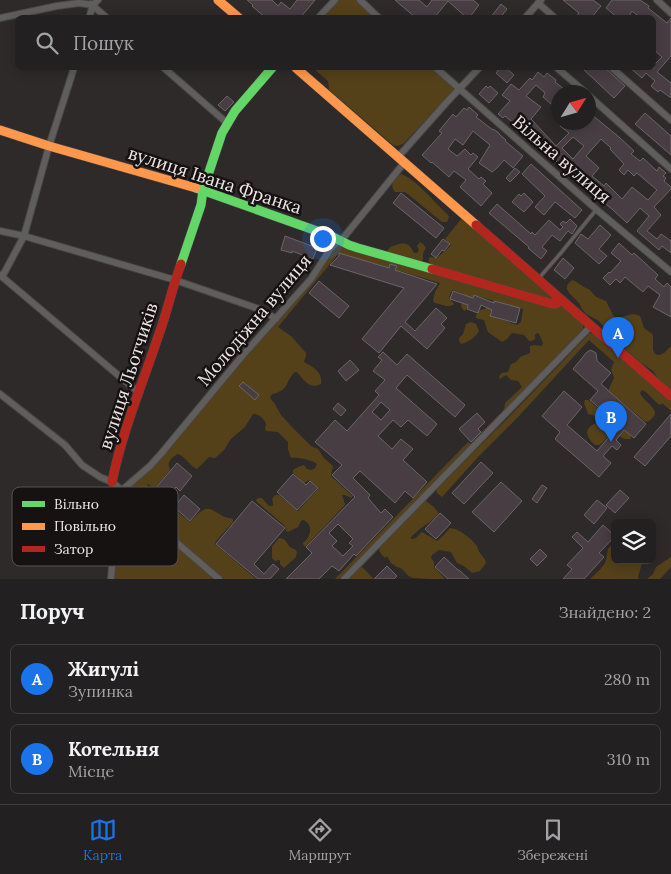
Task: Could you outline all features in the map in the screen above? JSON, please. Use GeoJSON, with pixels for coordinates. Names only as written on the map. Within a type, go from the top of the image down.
{"type":"FeatureCollection","features":[{"type":"Feature","properties":{"kind":"street"},"geometry":{"type":"LineString","coordinates":[[87,0],[95,2],[105,15]]}},
{"type":"Feature","properties":{"kind":"street"},"geometry":{"type":"LineString","coordinates":[[218,0],[235,15]]}},
{"type":"Feature","properties":{"kind":"street"},"geometry":{"type":"LineString","coordinates":[[321,15],[335,0]]}},
{"type":"Feature","properties":{"kind":"street"},"geometry":{"type":"LineString","coordinates":[[360,0],[377,15]]}},
{"type":"Feature","properties":{"kind":"street"},"geometry":{"type":"LineString","coordinates":[[657,0],[671,12]]}},
{"type":"Feature","properties":{"kind":"street"},"geometry":{"type":"LineString","coordinates":[[527,15],[539,1],[552,15]]}},
{"type":"Feature","properties":{"kind":"street"},"geometry":{"type":"LineString","coordinates":[[0,18],[79,2],[95,2]]}},
{"type":"Feature","properties":{"kind":"street"},"geometry":{"type":"LineString","coordinates":[[90,15],[95,2]]}},
{"type":"Feature","properties":{"kind":"street"},"geometry":{"type":"LineString","coordinates":[[73,70],[49,146],[24,236],[1,276],[138,392]]}},
{"type":"Feature","properties":{"kind":"street"},"geometry":{"type":"LineString","coordinates":[[166,70],[227,123]]}},
{"type":"Feature","properties":{"kind":"street","name":"вулиця Льотчиків"},"geometry":{"type":"LineString","coordinates":[[112,482],[138,392],[159,335],[222,133],[235,111],[270,70]]}},
{"type":"Feature","properties":{"kind":"street"},"geometry":{"type":"LineString","coordinates":[[298,70],[671,396]]}},
{"type":"Feature","properties":{"kind":"street","name":"Вільна вулиця"},"geometry":{"type":"LineString","coordinates":[[438,70],[597,210],[671,272]]}},
{"type":"Feature","properties":{"kind":"street","name":"Молодіжна вулиця"},"geometry":{"type":"LineString","coordinates":[[126,487],[160,455],[243,355],[314,276],[331,248],[344,237],[446,103],[477,70]]}},
{"type":"Feature","properties":{"kind":"street"},"geometry":{"type":"LineString","coordinates":[[559,70],[577,85]]}},
{"type":"Feature","properties":{"kind":"street"},"geometry":{"type":"LineString","coordinates":[[614,70],[671,120]]}},
{"type":"Feature","properties":{"kind":"street"},"geometry":{"type":"LineString","coordinates":[[596,102],[671,169]]}},
{"type":"Feature","properties":{"kind":"street","name":"вулиця Івана Франка"},"geometry":{"type":"LineString","coordinates":[[0,130],[203,190],[358,248],[549,303],[556,304],[560,299]]}},
{"type":"Feature","properties":{"kind":"street"},"geometry":{"type":"LineString","coordinates":[[0,231],[24,236],[175,280],[262,310],[276,319]]}},
{"type":"Feature","properties":{"kind":"street"},"geometry":{"type":"LineString","coordinates":[[344,579],[591,326]]}},
{"type":"Feature","properties":{"kind":"street"},"geometry":{"type":"LineString","coordinates":[[0,394],[65,445],[82,465],[118,487]]}},
{"type":"Feature","properties":{"kind":"street"},"geometry":{"type":"LineString","coordinates":[[178,544],[219,579]]}},
{"type":"Feature","properties":{"kind":"street"},"geometry":{"type":"LineString","coordinates":[[111,579],[112,566]]}},
{"type":"Feature","properties":{"kind":"lane"},"geometry":{"type":"LineString","coordinates":[[537,279],[597,210]]}},
{"type":"Feature","properties":{"kind":"shaded area"},"geometry":{"type":"Polygon","coordinates":[[[339,0],[356,0],[374,15],[326,15],[339,0]]]}},
{"type":"Feature","properties":{"kind":"shaded area"},"geometry":{"type":"Polygon","coordinates":[[[315,70],[434,70],[453,86],[454,90],[403,144],[397,146],[393,145],[329,90],[328,81],[315,70]]]}},
{"type":"Feature","properties":{"kind":"shaded area"},"geometry":{"type":"Polygon","coordinates":[[[401,174],[407,176],[419,186],[447,214],[449,217],[447,222],[442,222],[408,194],[395,192],[392,187],[393,182],[401,174]]]}},
{"type":"Feature","properties":{"kind":"shaded area"},"geometry":{"type":"Polygon","coordinates":[[[462,218],[554,299],[553,301],[432,265],[429,262],[429,258],[437,258],[451,245],[445,239],[462,218]]]}},
{"type":"Feature","properties":{"kind":"shaded area"},"geometry":{"type":"Polygon","coordinates":[[[420,242],[426,248],[421,262],[389,254],[387,251],[390,247],[398,244],[407,244],[414,253],[417,253],[419,250],[417,246],[420,242]]]}},
{"type":"Feature","properties":{"kind":"shaded area"},"geometry":{"type":"Polygon","coordinates":[[[340,243],[560,304],[583,324],[583,329],[504,411],[505,403],[522,387],[518,381],[511,380],[506,375],[500,379],[499,376],[502,373],[508,372],[511,364],[520,357],[530,353],[530,346],[542,346],[543,343],[537,333],[532,341],[529,341],[524,335],[512,333],[502,342],[488,332],[484,320],[476,318],[476,315],[480,310],[488,306],[492,308],[491,316],[517,325],[521,322],[523,309],[475,295],[464,311],[461,306],[464,294],[453,290],[449,298],[454,304],[447,306],[435,303],[433,301],[435,292],[440,283],[339,253],[278,327],[291,336],[306,353],[304,362],[319,373],[321,384],[317,386],[310,385],[295,372],[285,388],[272,394],[270,398],[291,426],[311,446],[318,449],[333,466],[332,477],[352,498],[342,495],[344,506],[306,546],[303,543],[310,531],[309,524],[303,520],[298,527],[288,532],[286,531],[285,526],[256,500],[262,498],[269,506],[273,506],[272,499],[275,495],[279,495],[298,511],[319,488],[309,480],[304,483],[293,473],[293,470],[304,465],[307,469],[312,470],[317,464],[305,459],[291,458],[288,442],[278,432],[266,431],[264,420],[253,414],[245,427],[231,439],[224,450],[215,458],[209,457],[197,469],[177,454],[170,460],[169,471],[156,487],[151,487],[148,484],[149,487],[129,487],[131,484],[340,243]]]}},
{"type":"Feature","properties":{"kind":"shaded area"},"geometry":{"type":"Polygon","coordinates":[[[572,280],[590,290],[596,297],[606,301],[615,318],[633,314],[640,316],[644,328],[653,335],[653,350],[655,354],[664,353],[671,346],[671,390],[653,371],[614,339],[599,321],[586,314],[567,289],[567,285],[572,280]]]}},
{"type":"Feature","properties":{"kind":"shaded area"},"geometry":{"type":"Polygon","coordinates":[[[471,322],[476,324],[479,331],[471,339],[461,344],[459,338],[463,334],[466,324],[471,322]]]}},
{"type":"Feature","properties":{"kind":"shaded area"},"geometry":{"type":"Polygon","coordinates":[[[590,333],[595,334],[671,400],[671,411],[662,403],[661,405],[658,404],[642,390],[641,395],[655,412],[654,416],[646,422],[609,391],[614,378],[611,369],[614,362],[589,340],[442,497],[437,493],[436,489],[590,333]]]}},
{"type":"Feature","properties":{"kind":"shaded area"},"geometry":{"type":"Polygon","coordinates":[[[585,400],[588,400],[630,435],[631,438],[624,439],[612,432],[600,445],[595,445],[589,438],[587,431],[598,419],[588,414],[584,403],[585,400]]]}},
{"type":"Feature","properties":{"kind":"shaded area"},"geometry":{"type":"Polygon","coordinates":[[[468,442],[471,444],[339,579],[335,579],[468,442]]]}},
{"type":"Feature","properties":{"kind":"shaded area"},"geometry":{"type":"Polygon","coordinates":[[[426,501],[434,507],[438,514],[411,539],[416,538],[422,532],[437,541],[450,528],[457,530],[465,534],[477,546],[486,563],[480,571],[472,573],[457,563],[451,552],[439,550],[431,558],[434,562],[434,567],[445,579],[413,578],[391,563],[387,556],[385,558],[382,555],[379,548],[426,501]]]}},
{"type":"Feature","properties":{"kind":"shaded area"},"geometry":{"type":"Polygon","coordinates":[[[206,509],[233,519],[233,522],[215,544],[256,579],[222,579],[178,540],[178,512],[190,522],[206,509]]]}},
{"type":"Feature","properties":{"kind":"shaded area"},"geometry":{"type":"Polygon","coordinates":[[[279,538],[284,539],[297,552],[296,557],[284,568],[280,564],[280,560],[275,561],[272,558],[272,547],[279,538]]]}},
{"type":"Feature","properties":{"kind":"shaded area"},"geometry":{"type":"Polygon","coordinates":[[[178,545],[216,579],[109,579],[113,566],[178,566],[178,545]]]}},
{"type":"Feature","properties":{"kind":"shaded area"},"geometry":{"type":"Polygon","coordinates":[[[611,546],[611,564],[642,564],[639,579],[590,579],[604,565],[611,546]]]}},
{"type":"Feature","properties":{"kind":"shaded area"},"geometry":{"type":"Polygon","coordinates":[[[671,557],[671,567],[660,579],[647,579],[653,574],[656,567],[671,557]]]}},
{"type":"Feature","properties":{"kind":"shaded area"},"geometry":{"type":"Polygon","coordinates":[[[362,567],[374,579],[348,579],[360,568],[362,567]]]}},
{"type":"Feature","properties":{"kind":"building"},"geometry":{"type":"Polygon","coordinates":[[[247,0],[272,0],[278,6],[281,2],[290,9],[297,0],[315,0],[302,15],[262,15],[247,0]]]}},
{"type":"Feature","properties":{"kind":"building"},"geometry":{"type":"Polygon","coordinates":[[[395,0],[419,0],[427,7],[432,0],[473,0],[479,5],[471,15],[464,15],[448,1],[436,15],[412,15],[395,0]]]}},
{"type":"Feature","properties":{"kind":"building"},"geometry":{"type":"Polygon","coordinates":[[[563,0],[593,0],[601,6],[594,15],[577,15],[579,13],[563,0]]]}},
{"type":"Feature","properties":{"kind":"building"},"geometry":{"type":"Polygon","coordinates":[[[612,0],[640,0],[667,23],[671,18],[671,56],[657,72],[671,83],[671,98],[660,90],[658,92],[651,86],[655,81],[646,73],[642,78],[632,70],[656,70],[656,63],[662,57],[656,52],[656,15],[637,15],[632,11],[630,15],[614,15],[606,8],[612,0]]]}},
{"type":"Feature","properties":{"kind":"building"},"geometry":{"type":"Polygon","coordinates":[[[501,4],[507,9],[502,15],[492,15],[501,4]]]}},
{"type":"Feature","properties":{"kind":"building"},"geometry":{"type":"Polygon","coordinates":[[[498,70],[508,70],[514,75],[507,83],[496,73],[498,70]]]}},
{"type":"Feature","properties":{"kind":"building"},"geometry":{"type":"Polygon","coordinates":[[[584,70],[607,70],[625,86],[614,98],[584,70]]]}},
{"type":"Feature","properties":{"kind":"building"},"geometry":{"type":"Polygon","coordinates":[[[538,72],[544,77],[547,73],[559,85],[551,85],[551,104],[543,97],[545,93],[536,85],[526,96],[541,107],[531,119],[556,146],[569,133],[565,130],[596,130],[596,118],[634,151],[631,154],[640,161],[643,158],[657,171],[659,167],[666,173],[663,176],[666,178],[664,181],[671,189],[654,207],[661,215],[647,231],[657,239],[661,234],[671,241],[671,253],[662,246],[659,250],[637,231],[649,216],[640,208],[627,223],[584,187],[586,185],[574,176],[576,173],[566,165],[563,168],[538,143],[536,144],[505,116],[503,118],[498,114],[510,101],[502,95],[511,84],[519,90],[530,78],[532,80],[538,72]],[[573,137],[562,148],[573,159],[584,146],[573,137]],[[601,139],[586,156],[599,168],[592,176],[604,186],[606,183],[622,199],[632,187],[648,200],[657,190],[637,173],[634,176],[628,170],[624,175],[619,170],[624,164],[601,139]]]}},
{"type":"Feature","properties":{"kind":"building"},"geometry":{"type":"Polygon","coordinates":[[[486,86],[488,88],[490,86],[498,93],[489,103],[479,94],[486,86]]]}},
{"type":"Feature","properties":{"kind":"building"},"geometry":{"type":"Polygon","coordinates":[[[227,96],[234,102],[225,111],[218,105],[227,96]]]}},
{"type":"Feature","properties":{"kind":"building"},"geometry":{"type":"Polygon","coordinates":[[[469,107],[478,115],[476,117],[499,133],[505,141],[523,156],[513,168],[504,160],[492,172],[479,163],[490,145],[473,131],[463,145],[455,139],[448,149],[457,156],[465,149],[471,155],[473,153],[478,157],[468,169],[479,179],[481,177],[486,181],[483,184],[492,193],[481,206],[460,187],[466,180],[454,171],[449,177],[422,155],[442,133],[439,131],[453,114],[456,117],[464,108],[467,110],[469,107]]]}},
{"type":"Feature","properties":{"kind":"building"},"geometry":{"type":"Polygon","coordinates":[[[645,113],[671,136],[671,155],[635,124],[645,113]]]}},
{"type":"Feature","properties":{"kind":"building"},"geometry":{"type":"Polygon","coordinates":[[[531,164],[582,210],[575,218],[555,202],[544,215],[535,207],[545,196],[522,174],[531,164]]]}},
{"type":"Feature","properties":{"kind":"building"},"geometry":{"type":"Polygon","coordinates":[[[515,168],[520,172],[510,182],[506,178],[515,168]]]}},
{"type":"Feature","properties":{"kind":"building"},"geometry":{"type":"Polygon","coordinates":[[[401,193],[444,228],[436,238],[393,203],[401,193]]]}},
{"type":"Feature","properties":{"kind":"building"},"geometry":{"type":"Polygon","coordinates":[[[524,193],[533,202],[524,212],[512,202],[519,194],[521,196],[524,193]]]}},
{"type":"Feature","properties":{"kind":"building"},"geometry":{"type":"Polygon","coordinates":[[[497,204],[531,234],[532,232],[535,235],[549,220],[560,230],[563,227],[560,224],[563,221],[566,223],[570,219],[577,226],[572,234],[568,231],[560,241],[552,235],[542,247],[547,251],[541,259],[489,213],[497,204]]]}},
{"type":"Feature","properties":{"kind":"building"},"geometry":{"type":"Polygon","coordinates":[[[600,225],[611,235],[599,249],[607,256],[599,264],[575,243],[581,234],[588,239],[600,225]]]}},
{"type":"Feature","properties":{"kind":"building"},"geometry":{"type":"Polygon","coordinates":[[[285,236],[317,248],[313,259],[292,251],[292,253],[281,250],[285,236]]]}},
{"type":"Feature","properties":{"kind":"building"},"geometry":{"type":"Polygon","coordinates":[[[443,239],[450,244],[436,258],[431,254],[443,239]]]}},
{"type":"Feature","properties":{"kind":"building"},"geometry":{"type":"Polygon","coordinates":[[[619,243],[632,255],[634,253],[658,275],[655,279],[664,287],[667,283],[671,287],[671,317],[653,307],[660,295],[648,286],[643,292],[625,277],[620,283],[616,279],[610,285],[603,278],[621,261],[611,253],[619,243]]]}},
{"type":"Feature","properties":{"kind":"building"},"geometry":{"type":"Polygon","coordinates":[[[339,253],[389,268],[390,264],[397,266],[395,270],[437,284],[405,322],[415,331],[436,308],[447,318],[441,324],[445,328],[427,349],[401,326],[379,353],[362,339],[404,288],[330,265],[339,256],[339,253]]]}},
{"type":"Feature","properties":{"kind":"building"},"geometry":{"type":"Polygon","coordinates":[[[563,258],[574,268],[565,279],[554,270],[563,258]]]}},
{"type":"Feature","properties":{"kind":"building"},"geometry":{"type":"Polygon","coordinates":[[[319,281],[349,306],[339,318],[309,293],[319,281]]]}},
{"type":"Feature","properties":{"kind":"building"},"geometry":{"type":"Polygon","coordinates":[[[453,291],[473,298],[474,295],[494,303],[494,301],[520,308],[516,323],[490,316],[492,310],[481,305],[478,313],[467,309],[468,305],[450,299],[453,291]]]}},
{"type":"Feature","properties":{"kind":"building"},"geometry":{"type":"Polygon","coordinates":[[[591,350],[596,353],[597,361],[611,373],[601,384],[646,424],[634,438],[624,430],[616,440],[621,445],[617,450],[612,446],[603,456],[611,463],[599,477],[555,439],[560,432],[542,416],[564,391],[582,407],[567,425],[597,451],[619,425],[590,400],[598,391],[573,369],[587,352],[591,350]]]}},
{"type":"Feature","properties":{"kind":"building"},"geometry":{"type":"Polygon","coordinates":[[[383,352],[397,365],[407,354],[465,405],[455,417],[407,375],[396,388],[437,424],[427,436],[408,420],[401,427],[393,420],[378,436],[392,449],[401,439],[413,449],[403,460],[427,482],[413,498],[405,491],[395,503],[360,471],[353,478],[370,495],[368,498],[381,513],[385,509],[393,517],[339,571],[332,566],[319,579],[286,579],[312,553],[306,547],[355,497],[332,475],[342,465],[315,442],[335,420],[347,431],[379,395],[375,391],[385,380],[373,371],[382,360],[378,357],[383,352]],[[381,402],[372,412],[381,420],[390,410],[381,402]],[[338,524],[329,533],[337,541],[332,546],[343,556],[353,546],[349,543],[353,539],[338,524]]]}},
{"type":"Feature","properties":{"kind":"building"},"geometry":{"type":"Polygon","coordinates":[[[350,360],[359,370],[346,381],[338,371],[350,360]]]}},
{"type":"Feature","properties":{"kind":"building"},"geometry":{"type":"Polygon","coordinates":[[[243,382],[259,395],[255,400],[239,386],[243,382]]]}},
{"type":"Feature","properties":{"kind":"building"},"geometry":{"type":"Polygon","coordinates":[[[338,403],[346,410],[341,416],[333,409],[338,403]]]}},
{"type":"Feature","properties":{"kind":"building"},"geometry":{"type":"Polygon","coordinates":[[[477,413],[485,422],[478,429],[481,432],[471,442],[459,429],[477,413]]]}},
{"type":"Feature","properties":{"kind":"building"},"geometry":{"type":"Polygon","coordinates":[[[671,414],[671,436],[645,466],[634,457],[671,414]]]}},
{"type":"Feature","properties":{"kind":"building"},"geometry":{"type":"Polygon","coordinates":[[[481,462],[493,473],[464,504],[452,493],[481,462]]]}},
{"type":"Feature","properties":{"kind":"building"},"geometry":{"type":"Polygon","coordinates":[[[177,463],[192,476],[180,491],[178,487],[157,487],[177,463]]]}},
{"type":"Feature","properties":{"kind":"building"},"geometry":{"type":"Polygon","coordinates":[[[293,474],[306,485],[310,481],[318,488],[297,510],[277,492],[293,474]]]}},
{"type":"Feature","properties":{"kind":"building"},"geometry":{"type":"Polygon","coordinates":[[[501,482],[522,501],[494,532],[472,512],[501,482]]]}},
{"type":"Feature","properties":{"kind":"building"},"geometry":{"type":"Polygon","coordinates":[[[542,485],[547,488],[537,503],[532,499],[542,485]]]}},
{"type":"Feature","properties":{"kind":"building"},"geometry":{"type":"Polygon","coordinates":[[[620,490],[629,498],[615,513],[606,505],[620,490]]]}},
{"type":"Feature","properties":{"kind":"building"},"geometry":{"type":"Polygon","coordinates":[[[184,495],[200,509],[190,521],[178,510],[178,502],[184,495]]]}},
{"type":"Feature","properties":{"kind":"building"},"geometry":{"type":"Polygon","coordinates":[[[597,500],[607,508],[594,524],[584,515],[597,500]]]}},
{"type":"Feature","properties":{"kind":"building"},"geometry":{"type":"Polygon","coordinates":[[[252,501],[285,528],[254,564],[264,574],[273,564],[279,569],[270,579],[258,579],[216,544],[252,501]]]}},
{"type":"Feature","properties":{"kind":"building"},"geometry":{"type":"Polygon","coordinates":[[[440,513],[451,523],[436,539],[425,529],[440,513]]]}},
{"type":"Feature","properties":{"kind":"building"},"geometry":{"type":"Polygon","coordinates":[[[603,525],[611,532],[611,540],[599,553],[604,557],[584,579],[563,579],[572,569],[567,565],[583,548],[572,537],[577,532],[588,542],[603,525]]]}},
{"type":"Feature","properties":{"kind":"building"},"geometry":{"type":"Polygon","coordinates":[[[540,549],[547,556],[537,566],[530,559],[540,549]]]}},
{"type":"Feature","properties":{"kind":"building"},"geometry":{"type":"Polygon","coordinates":[[[444,557],[469,579],[448,579],[435,567],[444,557]]]}},
{"type":"Feature","properties":{"kind":"building"},"geometry":{"type":"Polygon","coordinates":[[[387,566],[397,576],[394,579],[374,579],[387,566]]]}},
{"type":"Feature","properties":{"kind":"traffic: fast"},"geometry":{"type":"LineString","coordinates":[[181,264],[222,133],[235,111],[270,70]]}},
{"type":"Feature","properties":{"kind":"traffic: fast"},"geometry":{"type":"LineString","coordinates":[[196,188],[331,236],[349,245],[432,269]]}},
{"type":"Feature","properties":{"kind":"traffic: slow"},"geometry":{"type":"LineString","coordinates":[[218,0],[236,15]]}},
{"type":"Feature","properties":{"kind":"traffic: slow"},"geometry":{"type":"LineString","coordinates":[[298,70],[476,225]]}},
{"type":"Feature","properties":{"kind":"traffic: slow"},"geometry":{"type":"LineString","coordinates":[[0,130],[196,188]]}},
{"type":"Feature","properties":{"kind":"traffic: jam"},"geometry":{"type":"LineString","coordinates":[[476,225],[671,396]]}},
{"type":"Feature","properties":{"kind":"traffic: jam"},"geometry":{"type":"LineString","coordinates":[[112,482],[127,427],[181,264]]}},
{"type":"Feature","properties":{"kind":"traffic: jam"},"geometry":{"type":"LineString","coordinates":[[432,269],[549,303],[556,304],[560,299]]}},
{"type":"Feature","properties":{"kind":"place","name":"Жигулі"},"geometry":{"type":"Point","coordinates":[618,358]}},
{"type":"Feature","properties":{"kind":"place","name":"Котельня"},"geometry":{"type":"Point","coordinates":[611,442]}}]}
